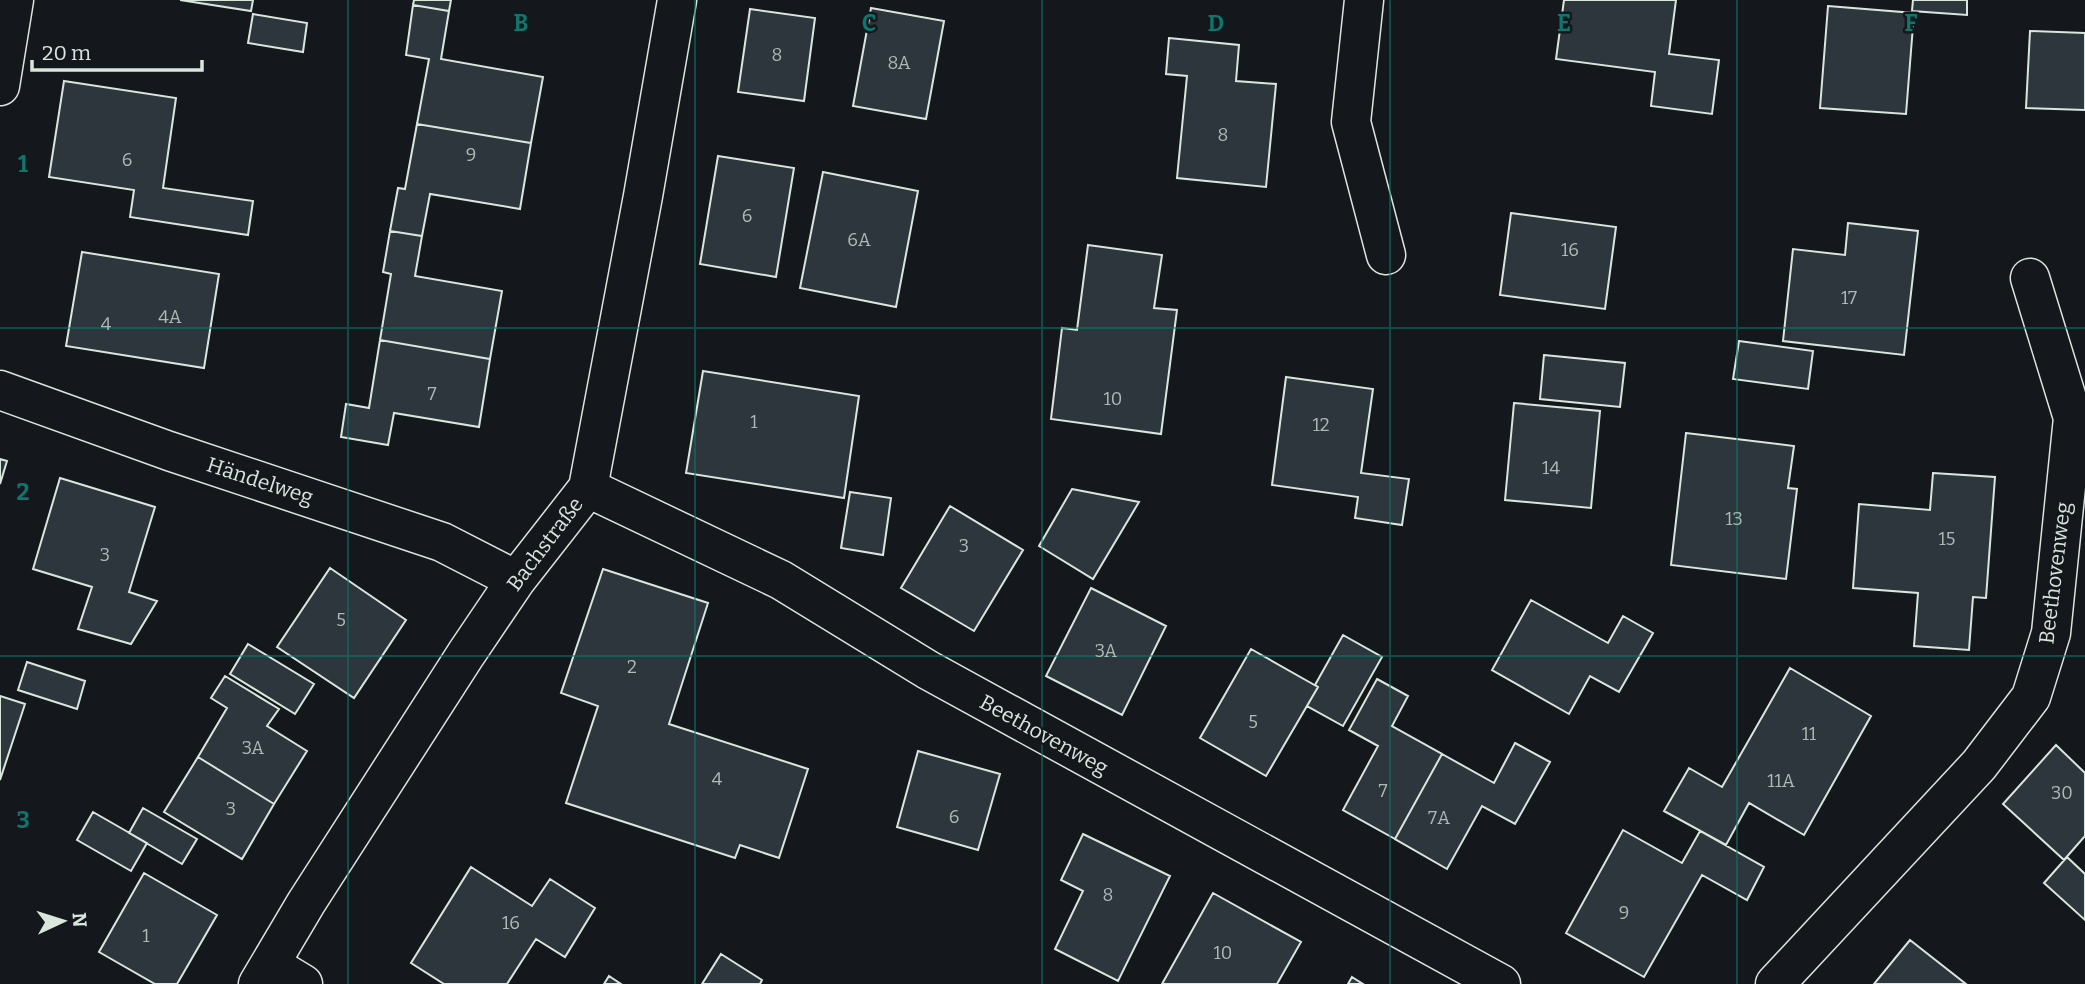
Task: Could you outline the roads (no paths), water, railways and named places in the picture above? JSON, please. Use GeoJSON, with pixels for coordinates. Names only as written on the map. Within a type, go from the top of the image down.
{"type":"FeatureCollection","features":[{"type":"Feature","properties":{"kind":"street"},"geometry":{"type":"LineString","coordinates":[[0,86],[14,0]]}},
{"type":"Feature","properties":{"kind":"street","name":"Bachstraße"},"geometry":{"type":"LineString","coordinates":[[264,974],[466,654],[516,580],[588,488],[677,0]]}},
{"type":"Feature","properties":{"kind":"street"},"geometry":{"type":"LineString","coordinates":[[1364,0],[1351,122],[1387,255]]}},
{"type":"Feature","properties":{"kind":"street","name":"Beethovenweg"},"geometry":{"type":"LineString","coordinates":[[1775,984],[1979,765],[2031,697],[2052,633],[2073,418],[2031,278]]}},
{"type":"Feature","properties":{"kind":"street","name":"Händelweg"},"geometry":{"type":"LineString","coordinates":[[0,390],[169,451],[442,542],[516,580]]}},
{"type":"Feature","properties":{"kind":"street","name":"Beethovenweg"},"geometry":{"type":"LineString","coordinates":[[588,488],[781,580],[928,670],[1501,984]]}},
{"type":"Feature","properties":{"kind":"street"},"geometry":{"type":"LineString","coordinates":[[264,974],[303,984]]}}]}
